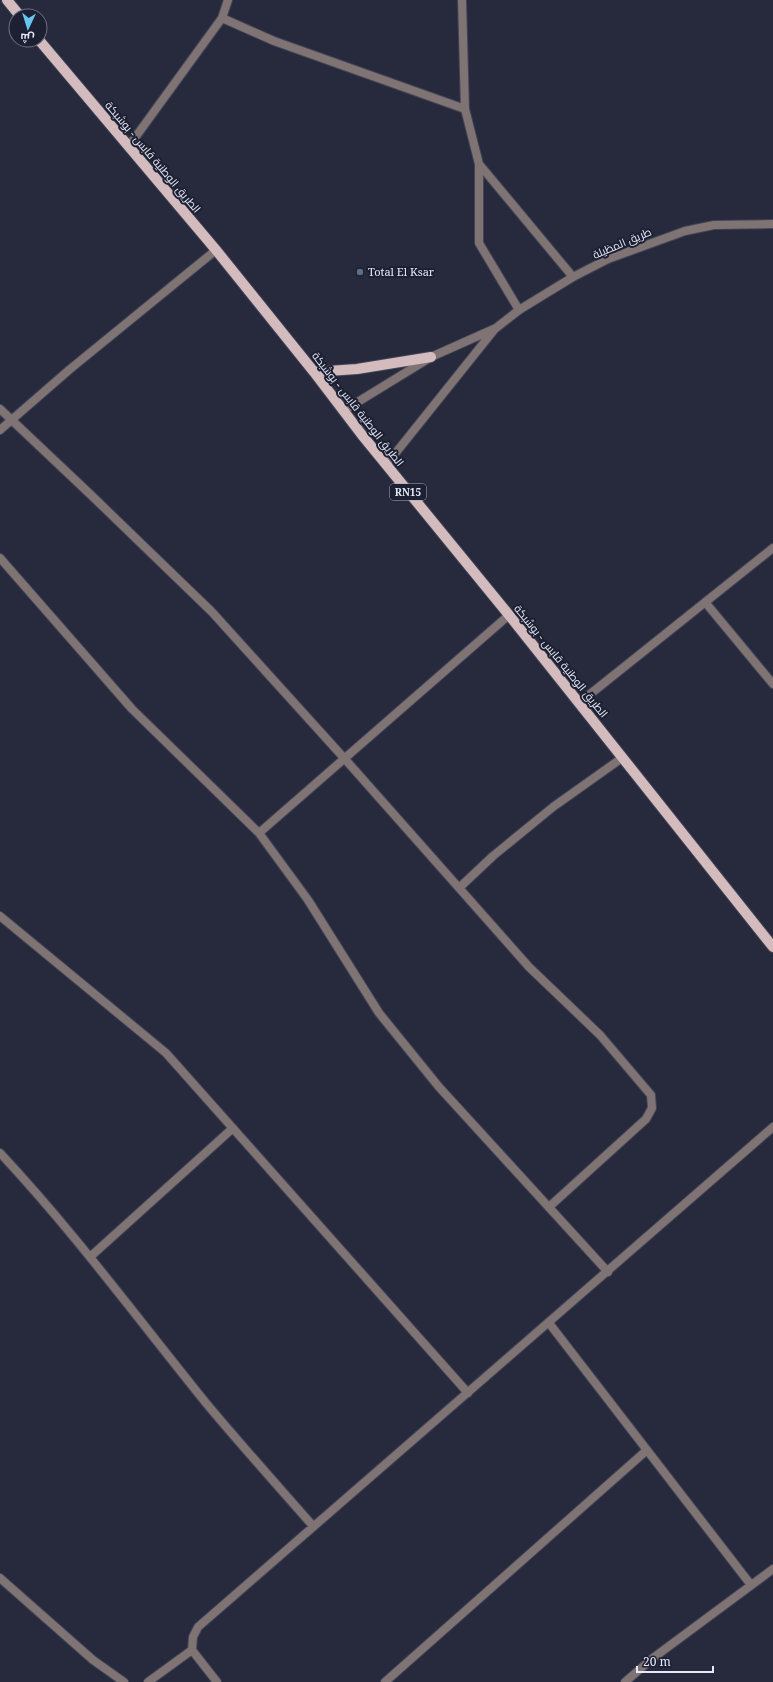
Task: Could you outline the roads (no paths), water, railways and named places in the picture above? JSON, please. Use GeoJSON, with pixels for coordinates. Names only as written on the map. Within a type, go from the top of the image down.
{"type":"FeatureCollection","features":[{"type":"Feature","properties":{"kind":"main road"},"geometry":{"type":"LineString","coordinates":[[7,0],[14,8]]}},
{"type":"Feature","properties":{"kind":"main road","name":"الطريق الوطنية قابس - بوشبكة"},"geometry":{"type":"LineString","coordinates":[[45,48],[216,250],[314,372],[386,465],[509,615],[773,947]]}},
{"type":"Feature","properties":{"kind":"main road"},"geometry":{"type":"LineString","coordinates":[[314,372],[357,369],[431,357]]}},
{"type":"Feature","properties":{"kind":"street"},"geometry":{"type":"LineString","coordinates":[[129,146],[222,18],[228,0]]}},
{"type":"Feature","properties":{"kind":"street"},"geometry":{"type":"LineString","coordinates":[[462,0],[465,108],[479,164],[479,243],[519,310]]}},
{"type":"Feature","properties":{"kind":"street"},"geometry":{"type":"LineString","coordinates":[[222,18],[274,41],[465,108]]}},
{"type":"Feature","properties":{"kind":"street"},"geometry":{"type":"LineString","coordinates":[[479,164],[573,278]]}},
{"type":"Feature","properties":{"kind":"street","name":"طريق المظيلة"},"geometry":{"type":"LineString","coordinates":[[386,465],[496,328],[519,310],[608,259],[655,240],[685,231],[714,225],[773,224]]}},
{"type":"Feature","properties":{"kind":"street"},"geometry":{"type":"LineString","coordinates":[[0,430],[69,370],[216,250]]}},
{"type":"Feature","properties":{"kind":"street","name":"طريق المظيلة"},"geometry":{"type":"LineString","coordinates":[[343,411],[431,357],[496,328]]}},
{"type":"Feature","properties":{"kind":"street"},"geometry":{"type":"LineString","coordinates":[[0,409],[91,494],[212,612],[344,758],[529,967],[600,1036],[651,1094],[652,1108],[646,1118],[549,1207]]}},
{"type":"Feature","properties":{"kind":"street"},"geometry":{"type":"LineString","coordinates":[[579,703],[773,548]]}},
{"type":"Feature","properties":{"kind":"street"},"geometry":{"type":"LineString","coordinates":[[0,558],[132,709],[259,833],[308,900],[379,1013],[439,1087],[608,1272]]}},
{"type":"Feature","properties":{"kind":"street"},"geometry":{"type":"LineString","coordinates":[[705,602],[773,684]]}},
{"type":"Feature","properties":{"kind":"street"},"geometry":{"type":"LineString","coordinates":[[259,833],[509,615]]}},
{"type":"Feature","properties":{"kind":"street"},"geometry":{"type":"LineString","coordinates":[[459,888],[493,856],[553,807],[622,758]]}},
{"type":"Feature","properties":{"kind":"street"},"geometry":{"type":"LineString","coordinates":[[0,916],[166,1053],[468,1393]]}},
{"type":"Feature","properties":{"kind":"street"},"geometry":{"type":"LineString","coordinates":[[217,1682],[192,1650],[193,1637],[198,1627],[773,1127]]}},
{"type":"Feature","properties":{"kind":"street"},"geometry":{"type":"LineString","coordinates":[[90,1257],[233,1128]]}},
{"type":"Feature","properties":{"kind":"street"},"geometry":{"type":"LineString","coordinates":[[0,1154],[29,1185],[90,1257],[207,1403],[313,1526]]}},
{"type":"Feature","properties":{"kind":"street"},"geometry":{"type":"LineString","coordinates":[[549,1323],[751,1585]]}},
{"type":"Feature","properties":{"kind":"street"},"geometry":{"type":"LineString","coordinates":[[385,1682],[647,1450]]}},
{"type":"Feature","properties":{"kind":"street"},"geometry":{"type":"LineString","coordinates":[[625,1682],[653,1658],[773,1568]]}},
{"type":"Feature","properties":{"kind":"street"},"geometry":{"type":"LineString","coordinates":[[0,1578],[93,1660],[124,1682]]}},
{"type":"Feature","properties":{"kind":"street"},"geometry":{"type":"LineString","coordinates":[[148,1682],[192,1650]]}},
{"type":"Feature","properties":{"kind":"place","name":"Total El Ksar"},"geometry":{"type":"Point","coordinates":[360,272]}}]}
